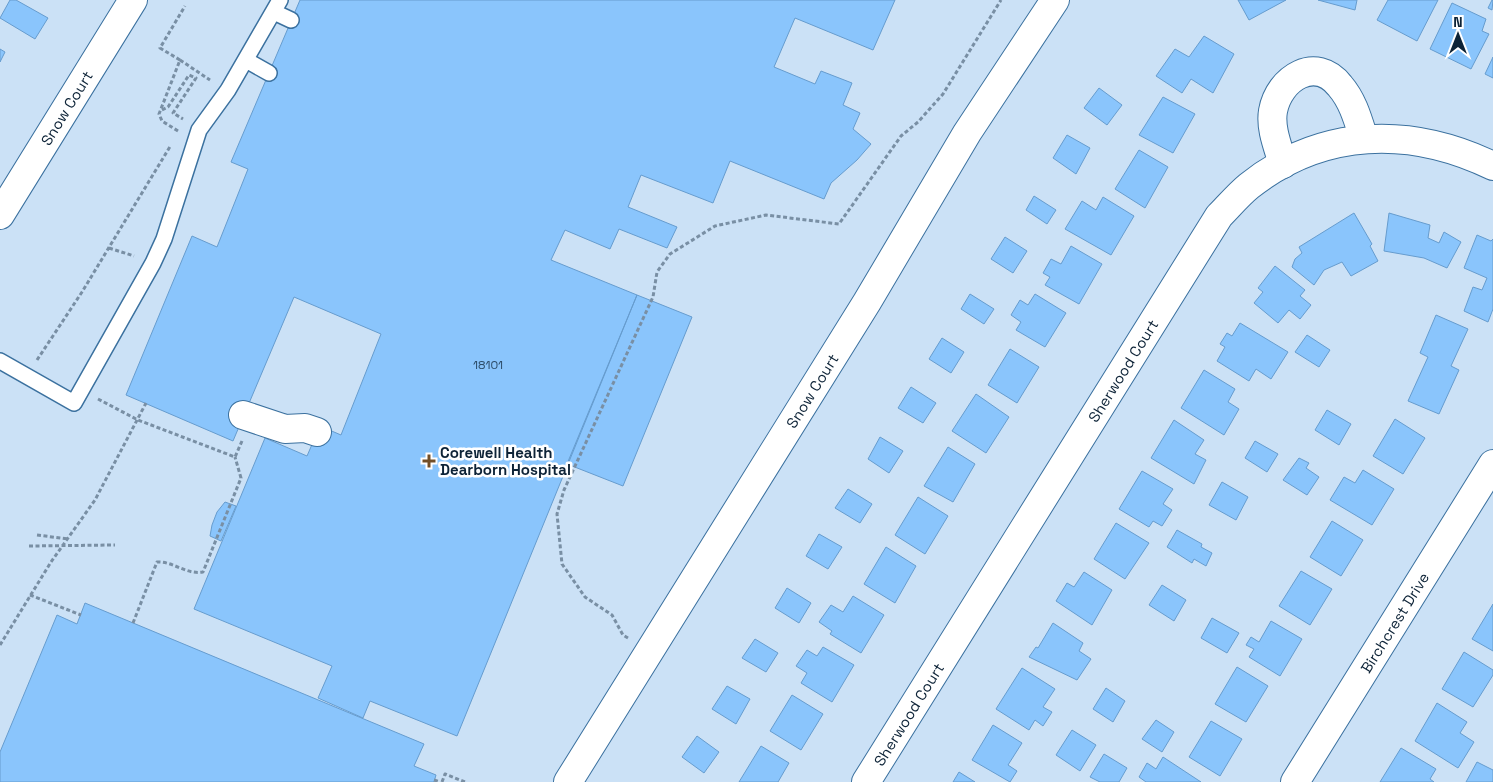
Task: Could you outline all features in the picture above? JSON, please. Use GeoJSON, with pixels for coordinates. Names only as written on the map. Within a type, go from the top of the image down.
{"type":"FeatureCollection","features":[{"type":"Feature","properties":{"kind":"street","name":"Snow Court"},"geometry":{"type":"LineString","coordinates":[[0,216],[133,0]]}},
{"type":"Feature","properties":{"kind":"street","name":"Snow Court"},"geometry":{"type":"LineString","coordinates":[[568,782],[862,310],[967,133],[1055,0]]}},
{"type":"Feature","properties":{"kind":"street"},"geometry":{"type":"LineString","coordinates":[[1283,164],[1274,137],[1272,112],[1278,92],[1287,81],[1299,74],[1316,71],[1339,84],[1349,98],[1364,139]]}},
{"type":"Feature","properties":{"kind":"street","name":"Sherwood Court"},"geometry":{"type":"LineString","coordinates":[[866,782],[1219,216],[1248,187],[1283,164],[1322,147],[1364,139],[1413,140],[1438,145],[1463,152],[1493,166]]}},
{"type":"Feature","properties":{"kind":"street"},"geometry":{"type":"LineString","coordinates":[[248,417],[285,430],[305,428],[317,432]]}},
{"type":"Feature","properties":{"kind":"street","name":"Birchcrest Drive"},"geometry":{"type":"LineString","coordinates":[[1295,782],[1493,464]]}},
{"type":"Feature","properties":{"kind":"lane"},"geometry":{"type":"LineString","coordinates":[[0,361],[74,403],[153,263],[164,239],[199,130],[228,90],[277,6],[291,20]]}},
{"type":"Feature","properties":{"kind":"lane"},"geometry":{"type":"LineString","coordinates":[[246,60],[269,73]]}},
{"type":"Feature","properties":{"kind":"path"},"geometry":{"type":"LineString","coordinates":[[622,635],[612,615],[585,597],[562,564],[557,514],[564,490],[653,297],[657,272],[670,254],[715,226],[766,215],[839,224],[901,136],[918,122],[943,94],[1001,0]]}},
{"type":"Feature","properties":{"kind":"path"},"geometry":{"type":"LineString","coordinates":[[185,6],[160,48],[211,81],[206,89]]}},
{"type":"Feature","properties":{"kind":"path"},"geometry":{"type":"LineString","coordinates":[[35,362],[82,292],[179,132],[162,121],[159,114],[180,60]]}},
{"type":"Feature","properties":{"kind":"path"},"geometry":{"type":"LineString","coordinates":[[162,110],[168,107],[189,75],[196,78],[173,113],[186,121]]}},
{"type":"Feature","properties":{"kind":"path"},"geometry":{"type":"LineString","coordinates":[[96,398],[138,420],[235,457]]}},
{"type":"Feature","properties":{"kind":"path"},"geometry":{"type":"LineString","coordinates":[[0,645],[30,595],[95,500],[123,443],[138,420],[146,403]]}},
{"type":"Feature","properties":{"kind":"path"},"geometry":{"type":"LineString","coordinates":[[133,623],[156,562],[164,561],[194,574],[203,572],[241,478],[235,457],[248,417]]}},
{"type":"Feature","properties":{"kind":"path"},"geometry":{"type":"LineString","coordinates":[[36,535],[68,539]]}},
{"type":"Feature","properties":{"kind":"path"},"geometry":{"type":"LineString","coordinates":[[29,546],[115,545]]}},
{"type":"Feature","properties":{"kind":"path"},"geometry":{"type":"LineString","coordinates":[[30,595],[81,615]]}},
{"type":"Feature","properties":{"kind":"path"},"geometry":{"type":"LineString","coordinates":[[434,780],[441,782],[445,774],[465,782]]}},
{"type":"Feature","properties":{"kind":"building"},"geometry":{"type":"Polygon","coordinates":[[[10,0],[16,0],[48,18],[35,39],[0,18],[10,0]]]}},
{"type":"Feature","properties":{"kind":"building"},"geometry":{"type":"Polygon","coordinates":[[[300,0],[895,0],[873,50],[795,18],[774,67],[815,84],[821,71],[852,83],[843,105],[860,113],[853,129],[871,144],[857,160],[831,183],[824,199],[730,161],[713,203],[641,175],[628,207],[677,227],[667,248],[619,229],[610,249],[565,230],[551,260],[637,295],[457,736],[370,701],[363,718],[318,698],[332,666],[194,609],[265,438],[307,456],[320,426],[341,435],[381,334],[294,297],[233,441],[126,395],[192,236],[217,247],[248,169],[231,162],[300,0]]]}},
{"type":"Feature","properties":{"kind":"building"},"geometry":{"type":"Polygon","coordinates":[[[1238,0],[1286,0],[1249,20],[1238,0]]]}},
{"type":"Feature","properties":{"kind":"building"},"geometry":{"type":"Polygon","coordinates":[[[1318,0],[1357,0],[1355,10],[1318,0]]]}},
{"type":"Feature","properties":{"kind":"building"},"geometry":{"type":"Polygon","coordinates":[[[1388,0],[1438,0],[1417,41],[1377,20],[1388,0]]]}},
{"type":"Feature","properties":{"kind":"building"},"geometry":{"type":"Polygon","coordinates":[[[1493,0],[1492,10],[1488,8],[1493,0]]]}},
{"type":"Feature","properties":{"kind":"building"},"geometry":{"type":"Polygon","coordinates":[[[1452,3],[1486,19],[1482,31],[1489,34],[1471,69],[1430,49],[1452,3]]]}},
{"type":"Feature","properties":{"kind":"building"},"geometry":{"type":"Polygon","coordinates":[[[1204,36],[1234,54],[1213,93],[1191,79],[1182,93],[1156,76],[1175,49],[1189,57],[1204,36]]]}},
{"type":"Feature","properties":{"kind":"building"},"geometry":{"type":"Polygon","coordinates":[[[0,49],[5,52],[0,62],[0,49]]]}},
{"type":"Feature","properties":{"kind":"building"},"geometry":{"type":"Polygon","coordinates":[[[1493,57],[1493,78],[1485,74],[1493,57]]]}},
{"type":"Feature","properties":{"kind":"building"},"geometry":{"type":"Polygon","coordinates":[[[1099,88],[1122,105],[1107,125],[1084,108],[1099,88]]]}},
{"type":"Feature","properties":{"kind":"building"},"geometry":{"type":"Polygon","coordinates":[[[1163,97],[1195,114],[1173,153],[1139,135],[1163,97]]]}},
{"type":"Feature","properties":{"kind":"building"},"geometry":{"type":"Polygon","coordinates":[[[1067,135],[1090,148],[1076,174],[1053,158],[1067,135]]]}},
{"type":"Feature","properties":{"kind":"building"},"geometry":{"type":"Polygon","coordinates":[[[1139,150],[1168,167],[1145,208],[1115,189],[1139,150]]]}},
{"type":"Feature","properties":{"kind":"building"},"geometry":{"type":"Polygon","coordinates":[[[1034,196],[1056,210],[1047,224],[1026,210],[1034,196]]]}},
{"type":"Feature","properties":{"kind":"building"},"geometry":{"type":"Polygon","coordinates":[[[1103,197],[1134,216],[1111,255],[1065,229],[1082,201],[1096,210],[1103,197]]]}},
{"type":"Feature","properties":{"kind":"building"},"geometry":{"type":"Polygon","coordinates":[[[1354,213],[1372,244],[1370,246],[1378,261],[1351,276],[1342,262],[1324,270],[1314,285],[1292,267],[1295,259],[1302,253],[1299,247],[1354,213]]]}},
{"type":"Feature","properties":{"kind":"building"},"geometry":{"type":"Polygon","coordinates":[[[1389,213],[1430,225],[1428,238],[1439,243],[1444,232],[1461,242],[1447,268],[1424,258],[1384,251],[1389,213]]]}},
{"type":"Feature","properties":{"kind":"building"},"geometry":{"type":"Polygon","coordinates":[[[1477,235],[1491,241],[1493,239],[1493,309],[1488,322],[1464,311],[1473,287],[1482,290],[1487,278],[1464,268],[1477,235]]]}},
{"type":"Feature","properties":{"kind":"building"},"geometry":{"type":"Polygon","coordinates":[[[1005,237],[1027,251],[1013,273],[991,259],[1005,237]]]}},
{"type":"Feature","properties":{"kind":"building"},"geometry":{"type":"Polygon","coordinates":[[[1071,246],[1102,264],[1079,304],[1045,285],[1050,277],[1043,273],[1051,259],[1061,264],[1071,246]]]}},
{"type":"Feature","properties":{"kind":"building"},"geometry":{"type":"Polygon","coordinates":[[[1275,266],[1305,290],[1300,296],[1311,305],[1300,319],[1289,310],[1278,323],[1254,303],[1263,292],[1258,288],[1275,266]]]}},
{"type":"Feature","properties":{"kind":"building"},"geometry":{"type":"Polygon","coordinates":[[[970,294],[994,309],[984,324],[961,309],[970,294]]]}},
{"type":"Feature","properties":{"kind":"building"},"geometry":{"type":"Polygon","coordinates":[[[1035,294],[1066,313],[1045,347],[1016,330],[1021,322],[1011,315],[1020,300],[1028,305],[1035,294]]]}},
{"type":"Feature","properties":{"kind":"building"},"geometry":{"type":"Polygon","coordinates":[[[637,295],[692,317],[623,486],[567,464],[637,295]]]}},
{"type":"Feature","properties":{"kind":"building"},"geometry":{"type":"Polygon","coordinates":[[[1436,315],[1468,329],[1451,366],[1459,370],[1439,414],[1408,401],[1428,357],[1420,353],[1436,315]]]}},
{"type":"Feature","properties":{"kind":"building"},"geometry":{"type":"Polygon","coordinates":[[[1240,323],[1288,352],[1271,379],[1256,369],[1249,381],[1217,361],[1225,347],[1220,344],[1227,333],[1232,336],[1240,323]]]}},
{"type":"Feature","properties":{"kind":"building"},"geometry":{"type":"Polygon","coordinates":[[[1307,335],[1330,350],[1319,367],[1295,352],[1307,335]]]}},
{"type":"Feature","properties":{"kind":"building"},"geometry":{"type":"Polygon","coordinates":[[[942,338],[964,352],[951,373],[929,359],[942,338]]]}},
{"type":"Feature","properties":{"kind":"building"},"geometry":{"type":"Polygon","coordinates":[[[1010,349],[1039,367],[1017,403],[988,385],[1010,349]]]}},
{"type":"Feature","properties":{"kind":"building"},"geometry":{"type":"Polygon","coordinates":[[[1204,370],[1235,389],[1228,402],[1239,409],[1224,435],[1181,408],[1204,370]]]}},
{"type":"Feature","properties":{"kind":"building"},"geometry":{"type":"Polygon","coordinates":[[[911,387],[936,403],[923,423],[898,408],[911,387]]]}},
{"type":"Feature","properties":{"kind":"building"},"geometry":{"type":"Polygon","coordinates":[[[976,394],[1009,417],[986,453],[952,431],[976,394]]]}},
{"type":"Feature","properties":{"kind":"building"},"geometry":{"type":"Polygon","coordinates":[[[1327,410],[1351,424],[1339,445],[1315,430],[1327,410]]]}},
{"type":"Feature","properties":{"kind":"building"},"geometry":{"type":"Polygon","coordinates":[[[1395,419],[1425,438],[1403,474],[1373,456],[1395,419]]]}},
{"type":"Feature","properties":{"kind":"building"},"geometry":{"type":"Polygon","coordinates":[[[1174,420],[1204,440],[1195,454],[1206,460],[1194,484],[1151,458],[1174,420]]]}},
{"type":"Feature","properties":{"kind":"building"},"geometry":{"type":"Polygon","coordinates":[[[880,437],[903,451],[889,473],[868,459],[880,437]]]}},
{"type":"Feature","properties":{"kind":"building"},"geometry":{"type":"Polygon","coordinates":[[[1255,441],[1278,454],[1267,472],[1245,458],[1255,441]]]}},
{"type":"Feature","properties":{"kind":"building"},"geometry":{"type":"Polygon","coordinates":[[[948,447],[975,464],[953,502],[924,486],[948,447]]]}},
{"type":"Feature","properties":{"kind":"building"},"geometry":{"type":"Polygon","coordinates":[[[1299,458],[1309,463],[1306,468],[1319,477],[1307,495],[1283,480],[1299,458]]]}},
{"type":"Feature","properties":{"kind":"building"},"geometry":{"type":"Polygon","coordinates":[[[1363,470],[1394,489],[1372,525],[1330,500],[1344,477],[1355,483],[1363,470]]]}},
{"type":"Feature","properties":{"kind":"building"},"geometry":{"type":"Polygon","coordinates":[[[1142,471],[1173,489],[1163,504],[1172,510],[1162,526],[1153,521],[1149,527],[1119,509],[1142,471]]]}},
{"type":"Feature","properties":{"kind":"building"},"geometry":{"type":"Polygon","coordinates":[[[1222,482],[1248,497],[1236,520],[1209,505],[1222,482]]]}},
{"type":"Feature","properties":{"kind":"building"},"geometry":{"type":"Polygon","coordinates":[[[848,489],[872,504],[860,523],[835,508],[848,489]]]}},
{"type":"Feature","properties":{"kind":"building"},"geometry":{"type":"Polygon","coordinates":[[[918,497],[948,516],[925,554],[895,535],[918,497]]]}},
{"type":"Feature","properties":{"kind":"building"},"geometry":{"type":"Polygon","coordinates":[[[225,502],[236,506],[221,541],[210,536],[217,512],[225,502]]]}},
{"type":"Feature","properties":{"kind":"building"},"geometry":{"type":"Polygon","coordinates":[[[1332,521],[1363,540],[1341,576],[1310,557],[1332,521]]]}},
{"type":"Feature","properties":{"kind":"building"},"geometry":{"type":"Polygon","coordinates":[[[1116,523],[1149,543],[1125,579],[1094,559],[1116,523]]]}},
{"type":"Feature","properties":{"kind":"building"},"geometry":{"type":"Polygon","coordinates":[[[1177,530],[1202,544],[1201,547],[1212,553],[1206,566],[1194,559],[1192,563],[1167,547],[1177,530]]]}},
{"type":"Feature","properties":{"kind":"building"},"geometry":{"type":"Polygon","coordinates":[[[819,534],[842,547],[828,569],[806,556],[819,534]]]}},
{"type":"Feature","properties":{"kind":"building"},"geometry":{"type":"Polygon","coordinates":[[[886,547],[916,566],[895,603],[864,584],[886,547]]]}},
{"type":"Feature","properties":{"kind":"building"},"geometry":{"type":"Polygon","coordinates":[[[1301,571],[1332,589],[1310,625],[1279,606],[1301,571]]]}},
{"type":"Feature","properties":{"kind":"building"},"geometry":{"type":"Polygon","coordinates":[[[1084,572],[1112,590],[1092,625],[1056,601],[1067,583],[1074,587],[1084,572]]]}},
{"type":"Feature","properties":{"kind":"building"},"geometry":{"type":"Polygon","coordinates":[[[1162,585],[1186,600],[1174,621],[1149,605],[1162,585]]]}},
{"type":"Feature","properties":{"kind":"building"},"geometry":{"type":"Polygon","coordinates":[[[787,588],[811,603],[799,623],[775,608],[787,588]]]}},
{"type":"Feature","properties":{"kind":"building"},"geometry":{"type":"Polygon","coordinates":[[[853,596],[884,615],[861,653],[830,634],[832,631],[819,622],[831,605],[843,612],[853,596]]]}},
{"type":"Feature","properties":{"kind":"building"},"geometry":{"type":"Polygon","coordinates":[[[85,603],[424,744],[414,766],[436,775],[434,782],[0,782],[0,752],[57,615],[77,624],[85,603]]]}},
{"type":"Feature","properties":{"kind":"building"},"geometry":{"type":"Polygon","coordinates":[[[1493,604],[1493,651],[1472,639],[1493,604]]]}},
{"type":"Feature","properties":{"kind":"building"},"geometry":{"type":"Polygon","coordinates":[[[1212,618],[1239,633],[1227,653],[1201,638],[1212,618]]]}},
{"type":"Feature","properties":{"kind":"building"},"geometry":{"type":"Polygon","coordinates":[[[1271,621],[1302,639],[1280,676],[1249,657],[1254,649],[1246,645],[1251,637],[1259,642],[1271,621]]]}},
{"type":"Feature","properties":{"kind":"building"},"geometry":{"type":"Polygon","coordinates":[[[1053,623],[1083,643],[1079,651],[1091,659],[1077,680],[1029,657],[1036,647],[1038,648],[1053,623]]]}},
{"type":"Feature","properties":{"kind":"building"},"geometry":{"type":"Polygon","coordinates":[[[755,639],[778,653],[766,672],[742,658],[755,639]]]}},
{"type":"Feature","properties":{"kind":"building"},"geometry":{"type":"Polygon","coordinates":[[[823,647],[854,665],[832,702],[801,683],[807,673],[796,666],[807,650],[817,656],[823,647]]]}},
{"type":"Feature","properties":{"kind":"building"},"geometry":{"type":"Polygon","coordinates":[[[1464,652],[1493,670],[1493,675],[1473,707],[1442,689],[1464,652]]]}},
{"type":"Feature","properties":{"kind":"building"},"geometry":{"type":"Polygon","coordinates":[[[1237,667],[1268,686],[1246,722],[1215,704],[1237,667]]]}},
{"type":"Feature","properties":{"kind":"building"},"geometry":{"type":"Polygon","coordinates":[[[1022,668],[1055,689],[1043,707],[1052,712],[1043,726],[1035,720],[1029,730],[996,709],[1022,668]]]}},
{"type":"Feature","properties":{"kind":"building"},"geometry":{"type":"Polygon","coordinates":[[[727,686],[750,699],[736,724],[712,709],[727,686]]]}},
{"type":"Feature","properties":{"kind":"building"},"geometry":{"type":"Polygon","coordinates":[[[1106,688],[1125,701],[1113,722],[1093,709],[1106,688]]]}},
{"type":"Feature","properties":{"kind":"building"},"geometry":{"type":"Polygon","coordinates":[[[792,695],[823,714],[801,750],[770,731],[792,695]]]}},
{"type":"Feature","properties":{"kind":"building"},"geometry":{"type":"Polygon","coordinates":[[[1437,703],[1467,722],[1460,733],[1474,742],[1458,768],[1415,741],[1437,703]]]}},
{"type":"Feature","properties":{"kind":"building"},"geometry":{"type":"Polygon","coordinates":[[[1156,720],[1174,732],[1162,752],[1142,739],[1156,720]]]}},
{"type":"Feature","properties":{"kind":"building"},"geometry":{"type":"Polygon","coordinates":[[[1211,721],[1242,739],[1220,776],[1189,757],[1211,721]]]}},
{"type":"Feature","properties":{"kind":"building"},"geometry":{"type":"Polygon","coordinates":[[[993,725],[1022,743],[1008,765],[1017,771],[1010,782],[972,760],[993,725]]]}},
{"type":"Feature","properties":{"kind":"building"},"geometry":{"type":"Polygon","coordinates":[[[1072,730],[1096,745],[1080,771],[1056,755],[1072,730]]]}},
{"type":"Feature","properties":{"kind":"building"},"geometry":{"type":"Polygon","coordinates":[[[697,736],[719,752],[704,773],[682,757],[697,736]]]}},
{"type":"Feature","properties":{"kind":"building"},"geometry":{"type":"Polygon","coordinates":[[[761,746],[789,763],[778,782],[739,782],[761,746]]]}},
{"type":"Feature","properties":{"kind":"building"},"geometry":{"type":"Polygon","coordinates":[[[1401,748],[1436,769],[1430,779],[1434,782],[1380,782],[1401,748]]]}},
{"type":"Feature","properties":{"kind":"building"},"geometry":{"type":"Polygon","coordinates":[[[1104,754],[1127,768],[1119,782],[1100,782],[1090,777],[1104,754]]]}},
{"type":"Feature","properties":{"kind":"building"},"geometry":{"type":"Polygon","coordinates":[[[1163,757],[1201,782],[1146,782],[1139,777],[1147,763],[1156,769],[1163,757]]]}},
{"type":"Feature","properties":{"kind":"building"},"geometry":{"type":"Polygon","coordinates":[[[1477,762],[1493,770],[1493,782],[1466,782],[1477,762]]]}},
{"type":"Feature","properties":{"kind":"building"},"geometry":{"type":"Polygon","coordinates":[[[959,772],[975,782],[953,782],[959,772]]]}},
{"type":"Feature","properties":{"kind":"place","name":"Corewell Health Dearborn Hospital"},"geometry":{"type":"Point","coordinates":[429,461]}}]}
